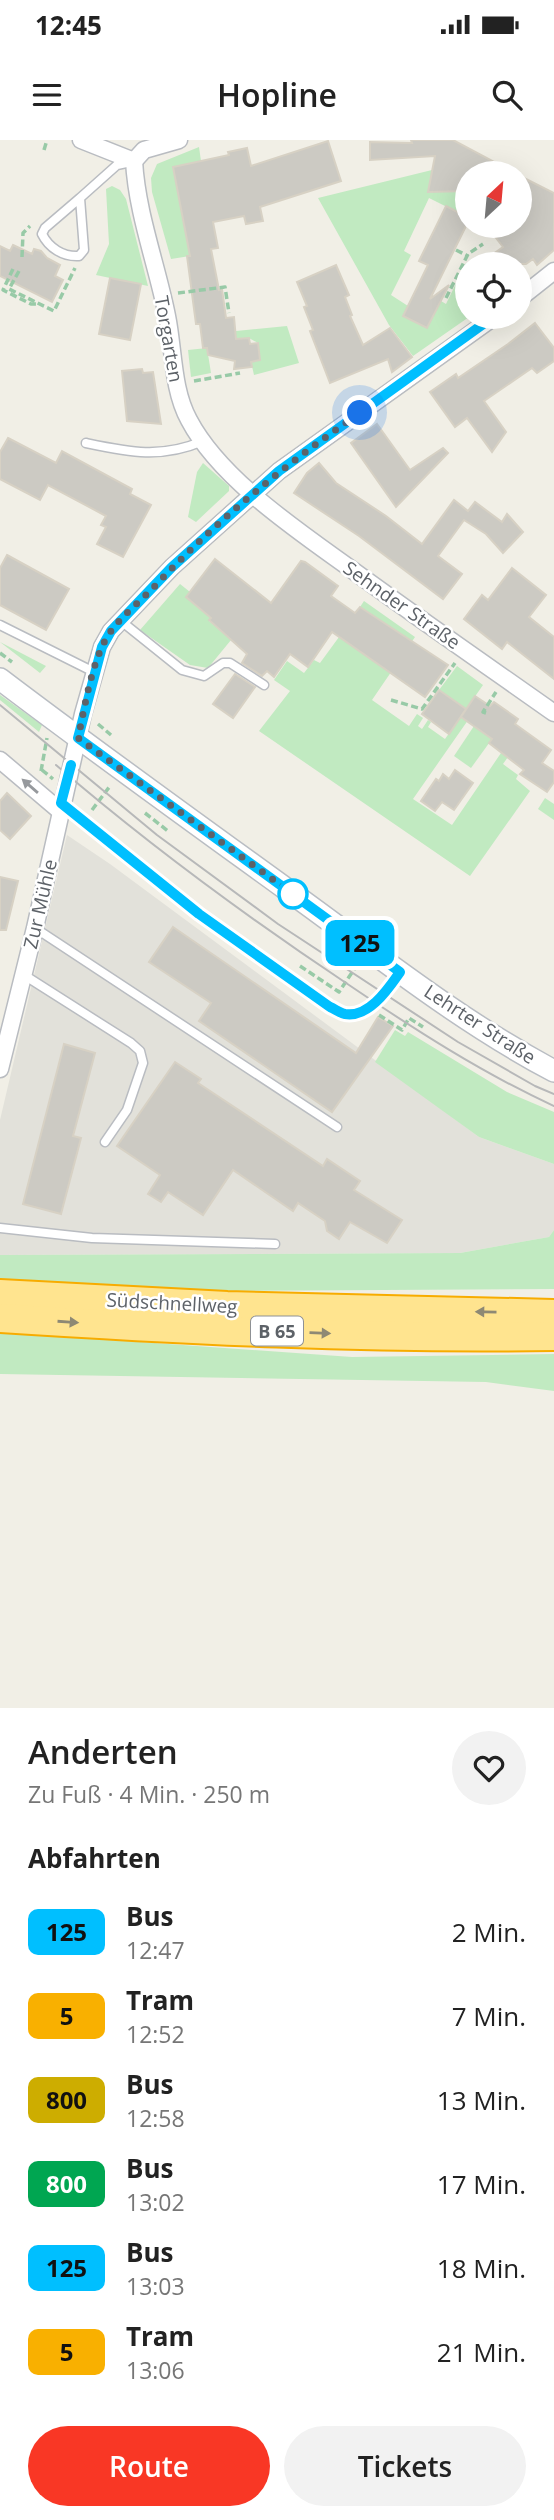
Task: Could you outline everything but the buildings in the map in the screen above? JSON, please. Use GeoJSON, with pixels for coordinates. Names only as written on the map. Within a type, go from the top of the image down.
{"type":"FeatureCollection","features":[{"type":"Feature","properties":{"kind":"highway","name":"Südschnellweg"},"geometry":{"type":"LineString","coordinates":[[0,1294],[226,1306],[554,1314]]}},
{"type":"Feature","properties":{"kind":"highway","name":"Südschnellweg"},"geometry":{"type":"LineString","coordinates":[[0,1318],[147,1327],[554,1336]]}},
{"type":"Feature","properties":{"kind":"main road","name":"Lehrter Straße"},"geometry":{"type":"LineString","coordinates":[[0,679],[400,972],[523,1055],[554,1070]]}},
{"type":"Feature","properties":{"kind":"street"},"geometry":{"type":"LineString","coordinates":[[81,140],[134,161],[144,150],[179,140]]}},
{"type":"Feature","properties":{"kind":"street","name":"Torgarten"},"geometry":{"type":"LineString","coordinates":[[134,161],[135,185],[167,315],[178,392],[188,418],[204,441],[251,494]]}},
{"type":"Feature","properties":{"kind":"street"},"geometry":{"type":"LineString","coordinates":[[532,288],[554,271]]}},
{"type":"Feature","properties":{"kind":"street","name":"Zur Mühle"},"geometry":{"type":"LineString","coordinates":[[0,1069],[94,672],[102,647],[111,631],[172,567],[251,494],[304,451],[477,329]]}},
{"type":"Feature","properties":{"kind":"street","name":"Sehnder Straße"},"geometry":{"type":"LineString","coordinates":[[251,494],[554,713]]}},
{"type":"Feature","properties":{"kind":"street"},"geometry":{"type":"LineString","coordinates":[[0,760],[60,807]]}},
{"type":"Feature","properties":{"kind":"lane"},"geometry":{"type":"LineString","coordinates":[[80,198],[84,250],[79,256],[68,257],[46,243],[42,234],[45,228],[117,165],[134,161]]}},
{"type":"Feature","properties":{"kind":"lane"},"geometry":{"type":"LineString","coordinates":[[86,443],[130,453],[161,453],[174,452],[204,441]]}},
{"type":"Feature","properties":{"kind":"lane"},"geometry":{"type":"LineString","coordinates":[[121,621],[183,670],[204,676],[223,663],[230,663],[264,685]]}},
{"type":"Feature","properties":{"kind":"lane"},"geometry":{"type":"LineString","coordinates":[[0,625],[94,672]]}},
{"type":"Feature","properties":{"kind":"lane"},"geometry":{"type":"LineString","coordinates":[[60,807],[199,914],[330,1007],[345,1014],[361,1013],[389,988],[400,972]]}},
{"type":"Feature","properties":{"kind":"lane"},"geometry":{"type":"LineString","coordinates":[[35,928],[337,1127]]}},
{"type":"Feature","properties":{"kind":"lane"},"geometry":{"type":"LineString","coordinates":[[24,975],[140,1051],[143,1063],[127,1110],[106,1142]]}},
{"type":"Feature","properties":{"kind":"lane"},"geometry":{"type":"LineString","coordinates":[[0,1228],[92,1238],[275,1244]]}},
{"type":"Feature","properties":{"kind":"path"},"geometry":{"type":"LineString","coordinates":[[44,150],[47,140]]}},
{"type":"Feature","properties":{"kind":"path"},"geometry":{"type":"LineString","coordinates":[[22,257],[25,230]]}},
{"type":"Feature","properties":{"kind":"path"},"geometry":{"type":"LineString","coordinates":[[473,252],[483,244]]}},
{"type":"Feature","properties":{"kind":"path"},"geometry":{"type":"LineString","coordinates":[[456,250],[460,252]]}},
{"type":"Feature","properties":{"kind":"path"},"geometry":{"type":"LineString","coordinates":[[19,271],[9,289],[54,311],[75,270],[79,256]]}},
{"type":"Feature","properties":{"kind":"path"},"geometry":{"type":"LineString","coordinates":[[13,269],[2,290],[31,304],[40,304]]}},
{"type":"Feature","properties":{"kind":"path"},"geometry":{"type":"LineString","coordinates":[[446,298],[455,281]]}},
{"type":"Feature","properties":{"kind":"path"},"geometry":{"type":"LineString","coordinates":[[176,293],[225,287],[229,313]]}},
{"type":"Feature","properties":{"kind":"path"},"geometry":{"type":"LineString","coordinates":[[30,299],[33,293]]}},
{"type":"Feature","properties":{"kind":"path"},"geometry":{"type":"LineString","coordinates":[[189,382],[240,373]]}},
{"type":"Feature","properties":{"kind":"path"},"geometry":{"type":"LineString","coordinates":[[391,700],[422,709],[465,650]]}},
{"type":"Feature","properties":{"kind":"path"},"geometry":{"type":"LineString","coordinates":[[486,713],[483,712],[506,679]]}},
{"type":"Feature","properties":{"kind":"path"},"geometry":{"type":"LineString","coordinates":[[29,785],[42,770],[51,718]]}},
{"type":"Feature","properties":{"kind":"path"},"geometry":{"type":"LineString","coordinates":[[92,810],[110,786]]}},
{"type":"Feature","properties":{"kind":"path"},"geometry":{"type":"LineString","coordinates":[[300,966],[338,992],[357,965]]}},
{"type":"Feature","properties":{"kind":"path"},"geometry":{"type":"LineString","coordinates":[[368,1008],[402,1030],[409,1018],[423,1027]]}},
{"type":"Feature","properties":{"kind":"shaded area"},"geometry":{"type":"Polygon","coordinates":[[[67,835],[479,1137],[554,1164],[554,1230],[549,1237],[460,1253],[0,1255],[0,1120],[67,835]]]}},
{"type":"Feature","properties":{"kind":"green space"},"geometry":{"type":"Polygon","coordinates":[[[199,147],[201,161],[173,167],[190,256],[171,259],[152,192],[151,178],[157,164],[199,147]]]}},
{"type":"Feature","properties":{"kind":"green space"},"geometry":{"type":"Polygon","coordinates":[[[432,170],[429,192],[455,191],[455,211],[429,198],[404,251],[411,255],[391,295],[408,306],[403,316],[427,328],[441,301],[446,304],[455,286],[455,327],[413,356],[389,325],[318,198],[432,170]]]}},
{"type":"Feature","properties":{"kind":"green space"},"geometry":{"type":"Polygon","coordinates":[[[112,186],[120,190],[126,199],[148,286],[96,275],[109,244],[106,189],[112,186]]]}},
{"type":"Feature","properties":{"kind":"green space"},"geometry":{"type":"Polygon","coordinates":[[[287,326],[299,363],[254,375],[251,362],[258,343],[249,338],[227,340],[226,332],[287,326]]]}},
{"type":"Feature","properties":{"kind":"green space"},"geometry":{"type":"Polygon","coordinates":[[[207,348],[211,373],[191,377],[188,350],[207,348]]]}},
{"type":"Feature","properties":{"kind":"green space"},"geometry":{"type":"Polygon","coordinates":[[[203,463],[229,486],[229,491],[196,522],[188,517],[197,472],[203,463]]]}},
{"type":"Feature","properties":{"kind":"green space"},"geometry":{"type":"Polygon","coordinates":[[[180,584],[190,592],[188,599],[212,617],[209,621],[231,640],[208,668],[190,665],[140,630],[180,584]]]}},
{"type":"Feature","properties":{"kind":"green space"},"geometry":{"type":"Polygon","coordinates":[[[364,601],[415,637],[372,700],[409,726],[417,714],[423,718],[418,726],[422,729],[428,720],[431,722],[428,727],[445,739],[466,709],[439,690],[457,666],[483,685],[467,708],[473,713],[413,799],[452,825],[501,753],[508,757],[503,764],[518,775],[516,779],[530,791],[470,876],[259,731],[290,691],[274,680],[287,661],[304,673],[314,660],[320,663],[339,637],[381,666],[402,636],[360,607],[364,601]]]}},
{"type":"Feature","properties":{"kind":"green space"},"geometry":{"type":"Polygon","coordinates":[[[0,642],[46,666],[40,673],[0,642]]]}},
{"type":"Feature","properties":{"kind":"green space"},"geometry":{"type":"Polygon","coordinates":[[[0,695],[42,725],[39,732],[0,700],[0,695]]]}},
{"type":"Feature","properties":{"kind":"green space"},"geometry":{"type":"Polygon","coordinates":[[[474,726],[492,739],[471,768],[454,756],[474,726]]]}},
{"type":"Feature","properties":{"kind":"green space"},"geometry":{"type":"Polygon","coordinates":[[[545,798],[554,804],[554,820],[538,809],[545,798]]]}},
{"type":"Feature","properties":{"kind":"green space"},"geometry":{"type":"Polygon","coordinates":[[[395,1030],[405,1036],[408,1032],[507,1092],[554,1112],[554,1164],[479,1137],[375,1062],[395,1030]]]}},
{"type":"Feature","properties":{"kind":"green space"},"geometry":{"type":"Polygon","coordinates":[[[554,1230],[554,1289],[208,1291],[0,1280],[0,1255],[460,1253],[549,1237],[554,1230]]]}},
{"type":"Feature","properties":{"kind":"green space"},"geometry":{"type":"Polygon","coordinates":[[[0,1332],[352,1357],[554,1354],[554,1391],[486,1382],[0,1374],[0,1332]]]}},
{"type":"Feature","properties":{"kind":"tram line"},"geometry":{"type":"LineString","coordinates":[[0,705],[157,835],[278,924],[458,1042],[554,1094]]}},
{"type":"Feature","properties":{"kind":"tram line"},"geometry":{"type":"LineString","coordinates":[[56,765],[163,852],[311,959],[449,1050],[554,1106]]}},
{"type":"Feature","properties":{"kind":"bus line","name":"125"},"geometry":{"type":"LineString","coordinates":[[71,765],[61,803],[199,914],[330,1007],[345,1014],[361,1013],[389,988],[400,972],[78,738],[102,647],[111,631],[172,567],[238,506],[304,451],[477,329]]}},
{"type":"Feature","properties":{"kind":"route"},"geometry":{"type":"LineString","coordinates":[[293,894],[78,738],[94,672],[102,647],[111,631],[172,567],[251,494],[304,451],[360,413]]}}]}
